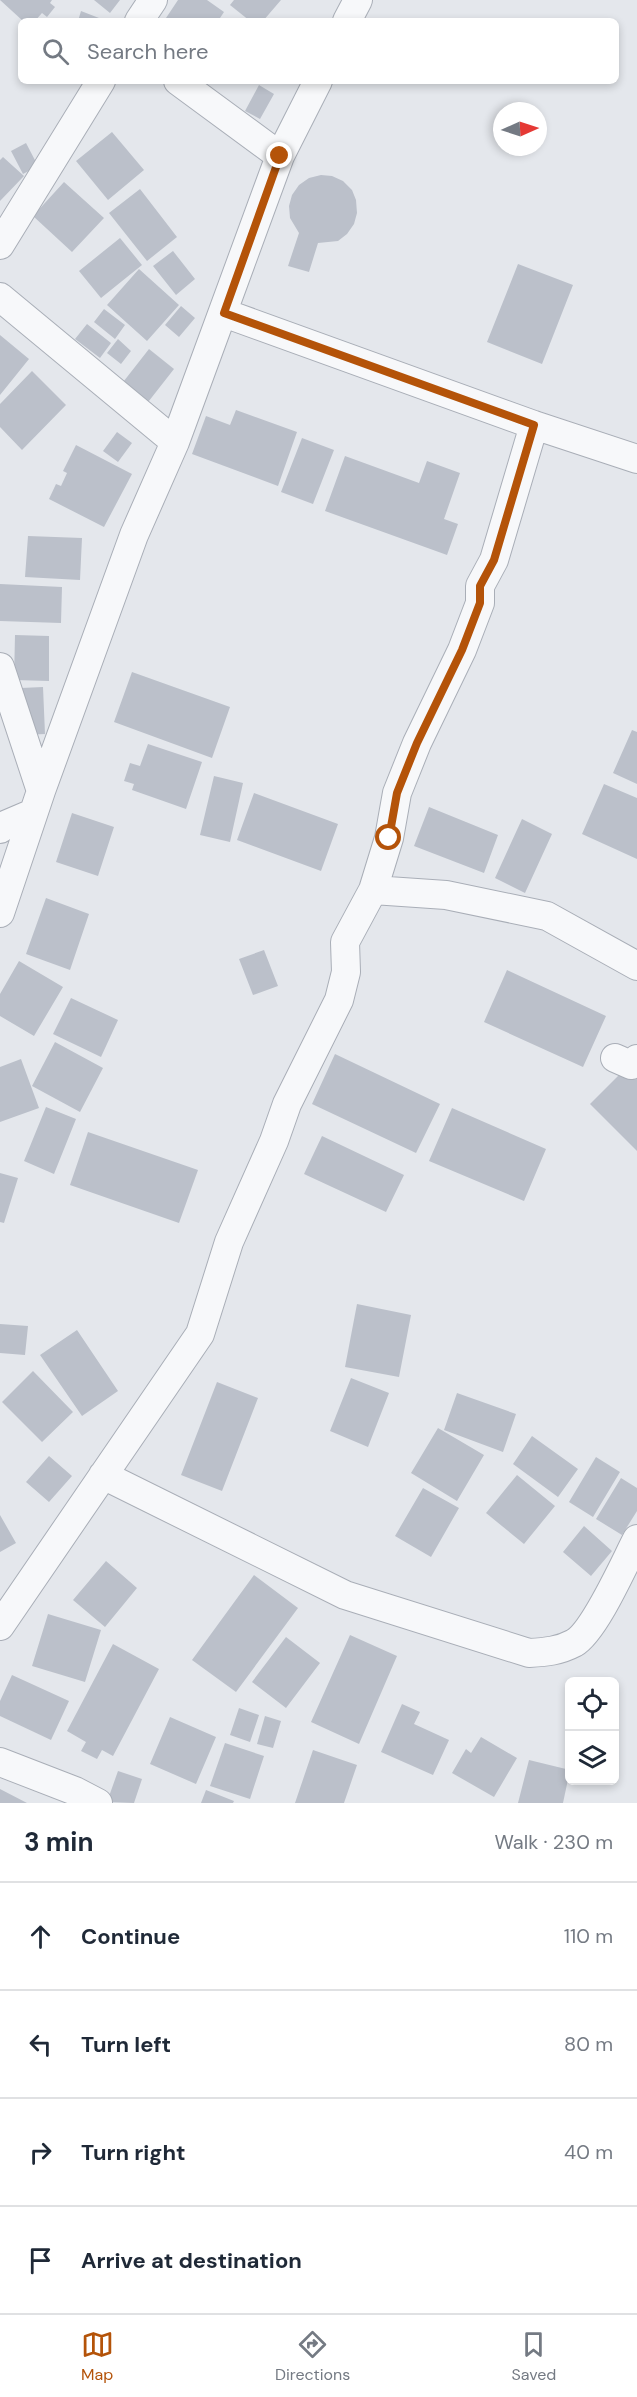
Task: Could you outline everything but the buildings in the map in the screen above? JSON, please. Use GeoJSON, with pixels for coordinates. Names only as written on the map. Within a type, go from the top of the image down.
{"type":"FeatureCollection","features":[{"type":"Feature","properties":{"kind":"street"},"geometry":{"type":"LineString","coordinates":[[141,18],[153,0]]}},
{"type":"Feature","properties":{"kind":"street"},"geometry":{"type":"LineString","coordinates":[[349,18],[358,0]]}},
{"type":"Feature","properties":{"kind":"street"},"geometry":{"type":"LineString","coordinates":[[0,245],[99,84]]}},
{"type":"Feature","properties":{"kind":"street"},"geometry":{"type":"LineString","coordinates":[[182,84],[280,156]]}},
{"type":"Feature","properties":{"kind":"street"},"geometry":{"type":"LineString","coordinates":[[0,913],[37,802],[134,535],[175,442],[280,156],[316,84]]}},
{"type":"Feature","properties":{"kind":"street"},"geometry":{"type":"LineString","coordinates":[[0,297],[175,442]]}},
{"type":"Feature","properties":{"kind":"street"},"geometry":{"type":"LineString","coordinates":[[224,313],[534,425],[637,459]]}},
{"type":"Feature","properties":{"kind":"street"},"geometry":{"type":"LineString","coordinates":[[0,1626],[200,1334],[229,1242],[274,1141],[287,1104],[339,1000],[346,972],[345,942],[373,890],[389,838],[397,793],[417,743],[462,650],[480,603],[480,586],[494,560],[534,425]]}},
{"type":"Feature","properties":{"kind":"street"},"geometry":{"type":"LineString","coordinates":[[0,667],[37,802]]}},
{"type":"Feature","properties":{"kind":"street"},"geometry":{"type":"LineString","coordinates":[[0,829],[37,802]]}},
{"type":"Feature","properties":{"kind":"street"},"geometry":{"type":"LineString","coordinates":[[373,890],[446,894],[547,916],[637,966]]}},
{"type":"Feature","properties":{"kind":"street"},"geometry":{"type":"LineString","coordinates":[[103,1475],[345,1595],[529,1653],[555,1651],[577,1641],[596,1616],[637,1539]]}},
{"type":"Feature","properties":{"kind":"street"},"geometry":{"type":"LineString","coordinates":[[0,1761],[75,1791],[98,1803]]}},
{"type":"Feature","properties":{"kind":"route"},"geometry":{"type":"LineString","coordinates":[[280,156],[224,313],[534,425],[494,560],[480,586],[480,603],[462,650],[417,743],[397,793],[389,838]]}}]}
